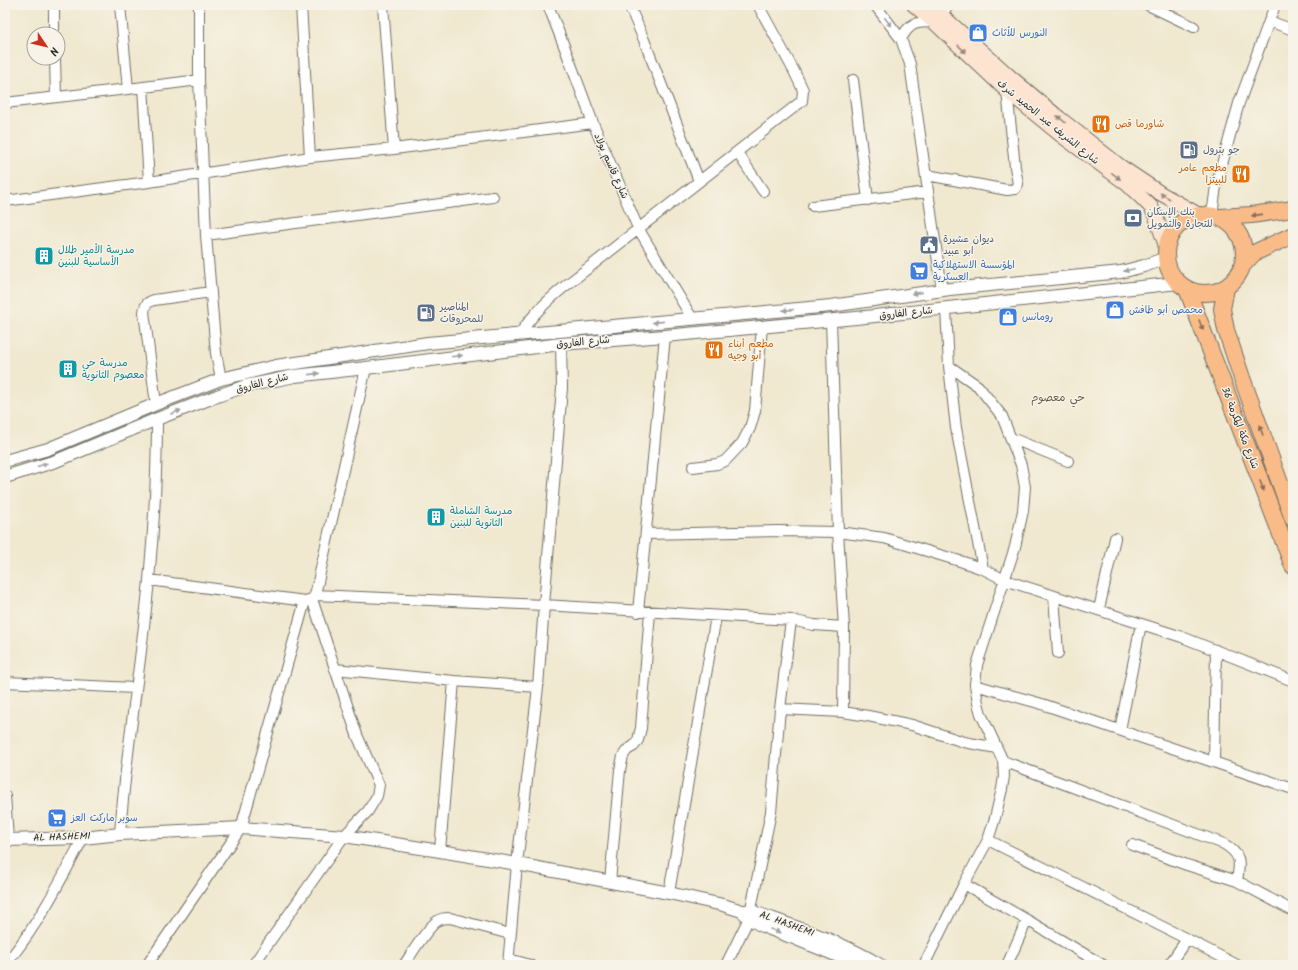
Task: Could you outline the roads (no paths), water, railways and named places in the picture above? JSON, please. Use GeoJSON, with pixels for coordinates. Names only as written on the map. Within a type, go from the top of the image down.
{"type":"FeatureCollection","features":[{"type":"Feature","properties":{"kind":"main road","name":"شارع الشريف عبد الحميد شرف"},"geometry":{"type":"LineString","coordinates":[[914,5],[941,14],[1007,91],[1061,135],[1126,183],[1144,200],[1151,207],[1156,217],[1166,253]]}},
{"type":"Feature","properties":{"kind":"main road","name":"شارع الشريف عبد الحميد شرف"},"geometry":{"type":"LineString","coordinates":[[930,5],[1009,76],[1121,167],[1160,193],[1209,216]]}},
{"type":"Feature","properties":{"kind":"main road"},"geometry":{"type":"LineString","coordinates":[[1209,216],[1228,222],[1236,229],[1244,246],[1245,256],[1236,278],[1226,288],[1213,293],[1200,293],[1183,286],[1170,271],[1166,253],[1170,238],[1177,227],[1187,219],[1209,216],[1252,216],[1293,209]]}},
{"type":"Feature","properties":{"kind":"main road"},"geometry":{"type":"LineString","coordinates":[[1242,266],[1254,254],[1293,234]]}},
{"type":"Feature","properties":{"kind":"main road","name":"شارع مكة المكرمة 36"},"geometry":{"type":"LineString","coordinates":[[1183,286],[1293,566]]}},
{"type":"Feature","properties":{"kind":"main road","name":"شارع مكة المكرمة 36"},"geometry":{"type":"LineString","coordinates":[[1226,288],[1222,309],[1226,330],[1293,519]]}},
{"type":"Feature","properties":{"kind":"street"},"geometry":{"type":"LineString","coordinates":[[54,5],[54,26]]}},
{"type":"Feature","properties":{"kind":"street"},"geometry":{"type":"LineString","coordinates":[[120,5],[128,90]]}},
{"type":"Feature","properties":{"kind":"street"},"geometry":{"type":"LineString","coordinates":[[199,5],[199,80],[206,235],[216,353],[221,379]]}},
{"type":"Feature","properties":{"kind":"street"},"geometry":{"type":"LineString","coordinates":[[302,5],[310,156]]}},
{"type":"Feature","properties":{"kind":"street"},"geometry":{"type":"LineString","coordinates":[[383,5],[394,149]]}},
{"type":"Feature","properties":{"kind":"street","name":"شارع قاسم بولاد"},"geometry":{"type":"LineString","coordinates":[[548,5],[593,123],[638,228],[692,318]]}},
{"type":"Feature","properties":{"kind":"street"},"geometry":{"type":"LineString","coordinates":[[629,5],[699,181]]}},
{"type":"Feature","properties":{"kind":"street"},"geometry":{"type":"LineString","coordinates":[[519,335],[529,320],[564,287],[802,101],[803,90],[758,5]]}},
{"type":"Feature","properties":{"kind":"street"},"geometry":{"type":"LineString","coordinates":[[875,5],[901,39],[910,64],[928,192],[946,289],[951,308],[949,366],[956,428],[983,569]]}},
{"type":"Feature","properties":{"kind":"street"},"geometry":{"type":"LineString","coordinates":[[1148,5],[1194,27]]}},
{"type":"Feature","properties":{"kind":"street"},"geometry":{"type":"LineString","coordinates":[[1209,216],[1213,208],[1216,186],[1239,103],[1275,5]]}},
{"type":"Feature","properties":{"kind":"street"},"geometry":{"type":"LineString","coordinates":[[901,39],[909,26],[915,22],[941,14]]}},
{"type":"Feature","properties":{"kind":"street"},"geometry":{"type":"LineString","coordinates":[[1269,21],[1293,30]]}},
{"type":"Feature","properties":{"kind":"street"},"geometry":{"type":"LineString","coordinates":[[55,66],[56,98]]}},
{"type":"Feature","properties":{"kind":"street"},"geometry":{"type":"LineString","coordinates":[[5,103],[128,90],[199,80]]}},
{"type":"Feature","properties":{"kind":"street"},"geometry":{"type":"LineString","coordinates":[[853,80],[868,200]]}},
{"type":"Feature","properties":{"kind":"street"},"geometry":{"type":"LineString","coordinates":[[143,87],[149,182]]}},
{"type":"Feature","properties":{"kind":"street"},"geometry":{"type":"LineString","coordinates":[[926,175],[1006,190],[1015,189],[1018,184],[1007,91]]}},
{"type":"Feature","properties":{"kind":"street"},"geometry":{"type":"LineString","coordinates":[[5,196],[5,201],[204,174],[310,156],[394,149],[593,123]]}},
{"type":"Feature","properties":{"kind":"street"},"geometry":{"type":"LineString","coordinates":[[737,152],[763,191]]}},
{"type":"Feature","properties":{"kind":"street"},"geometry":{"type":"LineString","coordinates":[[813,206],[928,192]]}},
{"type":"Feature","properties":{"kind":"street"},"geometry":{"type":"LineString","coordinates":[[206,235],[493,197]]}},
{"type":"Feature","properties":{"kind":"street","name":"شارع الفاروق"},"geometry":{"type":"LineString","coordinates":[[5,461],[48,449],[156,404],[221,379],[276,366],[428,343],[831,306],[946,289],[1121,272],[1144,266],[1166,253]]}},
{"type":"Feature","properties":{"kind":"street","name":"شارع الفاروق"},"geometry":{"type":"LineString","coordinates":[[5,477],[56,461],[157,419],[246,386],[295,376],[561,344],[665,336],[1183,286]]}},
{"type":"Feature","properties":{"kind":"street"},"geometry":{"type":"LineString","coordinates":[[156,404],[144,312],[146,304],[154,300],[210,292]]}},
{"type":"Feature","properties":{"kind":"street"},"geometry":{"type":"LineString","coordinates":[[831,320],[838,532],[844,627],[843,712]]}},
{"type":"Feature","properties":{"kind":"street"},"geometry":{"type":"LineString","coordinates":[[693,467],[718,464],[725,461],[742,442],[750,428],[755,411],[762,326]]}},
{"type":"Feature","properties":{"kind":"street"},"geometry":{"type":"LineString","coordinates":[[638,612],[665,336]]}},
{"type":"Feature","properties":{"kind":"street"},"geometry":{"type":"LineString","coordinates":[[428,343],[429,360]]}},
{"type":"Feature","properties":{"kind":"street"},"geometry":{"type":"LineString","coordinates":[[530,965],[508,962],[517,864],[538,687],[562,388],[561,344]]}},
{"type":"Feature","properties":{"kind":"street"},"geometry":{"type":"LineString","coordinates":[[924,965],[964,884],[988,840],[1002,789],[1004,776],[1003,761],[980,714],[974,685],[977,665],[1015,547],[1023,511],[1025,487],[1021,465],[1002,416],[978,386],[949,366]]}},
{"type":"Feature","properties":{"kind":"street"},"geometry":{"type":"LineString","coordinates":[[147,965],[241,828],[311,598],[366,368]]}},
{"type":"Feature","properties":{"kind":"street"},"geometry":{"type":"LineString","coordinates":[[120,834],[124,784],[149,580],[157,468],[157,419]]}},
{"type":"Feature","properties":{"kind":"street"},"geometry":{"type":"LineString","coordinates":[[1011,438],[1068,461]]}},
{"type":"Feature","properties":{"kind":"street"},"geometry":{"type":"LineString","coordinates":[[646,534],[778,531],[838,532],[889,538],[983,569],[1005,580],[1099,609],[1182,637],[1293,681]]}},
{"type":"Feature","properties":{"kind":"street"},"geometry":{"type":"LineString","coordinates":[[1099,609],[1115,538]]}},
{"type":"Feature","properties":{"kind":"street"},"geometry":{"type":"LineString","coordinates":[[149,580],[311,598],[544,605],[638,612],[791,620],[814,625],[844,627]]}},
{"type":"Feature","properties":{"kind":"street"},"geometry":{"type":"LineString","coordinates":[[1054,596],[1058,653]]}},
{"type":"Feature","properties":{"kind":"street"},"geometry":{"type":"LineString","coordinates":[[253,965],[344,836],[368,811],[377,796],[379,785],[357,735],[311,598]]}},
{"type":"Feature","properties":{"kind":"street"},"geometry":{"type":"LineString","coordinates":[[610,882],[620,770],[623,756],[638,740],[641,728],[650,612]]}},
{"type":"Feature","properties":{"kind":"street"},"geometry":{"type":"LineString","coordinates":[[669,893],[716,616]]}},
{"type":"Feature","properties":{"kind":"street"},"geometry":{"type":"LineString","coordinates":[[726,965],[747,913],[771,812],[780,709],[791,620]]}},
{"type":"Feature","properties":{"kind":"street"},"geometry":{"type":"LineString","coordinates":[[1120,730],[1141,624]]}},
{"type":"Feature","properties":{"kind":"street"},"geometry":{"type":"LineString","coordinates":[[1214,762],[1216,650]]}},
{"type":"Feature","properties":{"kind":"street"},"geometry":{"type":"LineString","coordinates":[[335,669],[454,681],[538,687]]}},
{"type":"Feature","properties":{"kind":"street"},"geometry":{"type":"LineString","coordinates":[[440,851],[454,681]]}},
{"type":"Feature","properties":{"kind":"street"},"geometry":{"type":"LineString","coordinates":[[5,682],[136,688]]}},
{"type":"Feature","properties":{"kind":"street"},"geometry":{"type":"LineString","coordinates":[[974,685],[1042,704],[1293,788]]}},
{"type":"Feature","properties":{"kind":"street"},"geometry":{"type":"LineString","coordinates":[[780,709],[843,712],[868,716],[912,725],[964,742],[997,748]]}},
{"type":"Feature","properties":{"kind":"street"},"geometry":{"type":"LineString","coordinates":[[1003,761],[1224,844],[1232,849],[1238,856],[1239,867],[1237,880]]}},
{"type":"Feature","properties":{"kind":"street"},"geometry":{"type":"LineString","coordinates":[[5,796],[7,839]]}},
{"type":"Feature","properties":{"kind":"street","name":"AL HASHEMI"},"geometry":{"type":"LineString","coordinates":[[7,839],[83,838],[120,834],[241,828],[344,836],[517,864],[669,893],[723,905],[880,965]]}},
{"type":"Feature","properties":{"kind":"street"},"geometry":{"type":"LineString","coordinates":[[10,962],[30,933],[83,838]]}},
{"type":"Feature","properties":{"kind":"street"},"geometry":{"type":"LineString","coordinates":[[988,840],[1236,965]]}},
{"type":"Feature","properties":{"kind":"street"},"geometry":{"type":"LineString","coordinates":[[1132,845],[1187,865],[1237,880],[1293,911]]}},
{"type":"Feature","properties":{"kind":"street"},"geometry":{"type":"LineString","coordinates":[[964,884],[1103,965]]}},
{"type":"Feature","properties":{"kind":"street"},"geometry":{"type":"LineString","coordinates":[[404,965],[436,921],[443,918],[450,918],[510,934]]}},
{"type":"Feature","properties":{"kind":"street"},"geometry":{"type":"LineString","coordinates":[[1007,965],[1027,920]]}},
{"type":"Feature","properties":{"kind":"street"},"geometry":{"type":"LineString","coordinates":[[1169,965],[1187,939]]}},
{"type":"Feature","properties":{"kind":"street","name":"AL HASHEMI"},"geometry":{"type":"LineString","coordinates":[[843,952],[857,965]]}},
{"type":"Feature","properties":{"kind":"place","name":"النورس للأثاث"},"geometry":{"type":"Point","coordinates":[978,33]}},
{"type":"Feature","properties":{"kind":"place","name":"شاورما قص"},"geometry":{"type":"Point","coordinates":[1101,124]}},
{"type":"Feature","properties":{"kind":"place","name":"جو بترول"},"geometry":{"type":"Point","coordinates":[1189,150]}},
{"type":"Feature","properties":{"kind":"place","name":"مطعم عامر للبيتزا"},"geometry":{"type":"Point","coordinates":[1241,174]}},
{"type":"Feature","properties":{"kind":"place","name":"بنك الإسكان للتجارة والتمويل"},"geometry":{"type":"Point","coordinates":[1133,218]}},
{"type":"Feature","properties":{"kind":"place","name":"ديوان عشيرة ابو عبيد"},"geometry":{"type":"Point","coordinates":[929,245]}},
{"type":"Feature","properties":{"kind":"place","name":"مدرسة الأمير طلال الأساسية للبنين"},"geometry":{"type":"Point","coordinates":[44,256]}},
{"type":"Feature","properties":{"kind":"place","name":"المؤسسة الاستهلاكية العسكرية"},"geometry":{"type":"Point","coordinates":[919,271]}},
{"type":"Feature","properties":{"kind":"place","name":"محمص أبو طافش"},"geometry":{"type":"Point","coordinates":[1115,310]}},
{"type":"Feature","properties":{"kind":"place","name":"المناصير للمحروقات"},"geometry":{"type":"Point","coordinates":[426,313]}},
{"type":"Feature","properties":{"kind":"place","name":"رومانس"},"geometry":{"type":"Point","coordinates":[1008,317]}},
{"type":"Feature","properties":{"kind":"place","name":"مطعم أبناء أبو وجيه"},"geometry":{"type":"Point","coordinates":[714,350]}},
{"type":"Feature","properties":{"kind":"place","name":"مدرسة حي معصوم الثانوية"},"geometry":{"type":"Point","coordinates":[68,369]}},
{"type":"Feature","properties":{"kind":"place","name":"مدرسة الشاملة الثانوية للبنين"},"geometry":{"type":"Point","coordinates":[436,517]}},
{"type":"Feature","properties":{"kind":"place","name":"سوبر ماركت العز"},"geometry":{"type":"Point","coordinates":[57,818]}},
{"type":"Feature","properties":{"kind":"district","name":"حي معصوم"},"geometry":{"type":"Point","coordinates":[1058,398]}}]}
